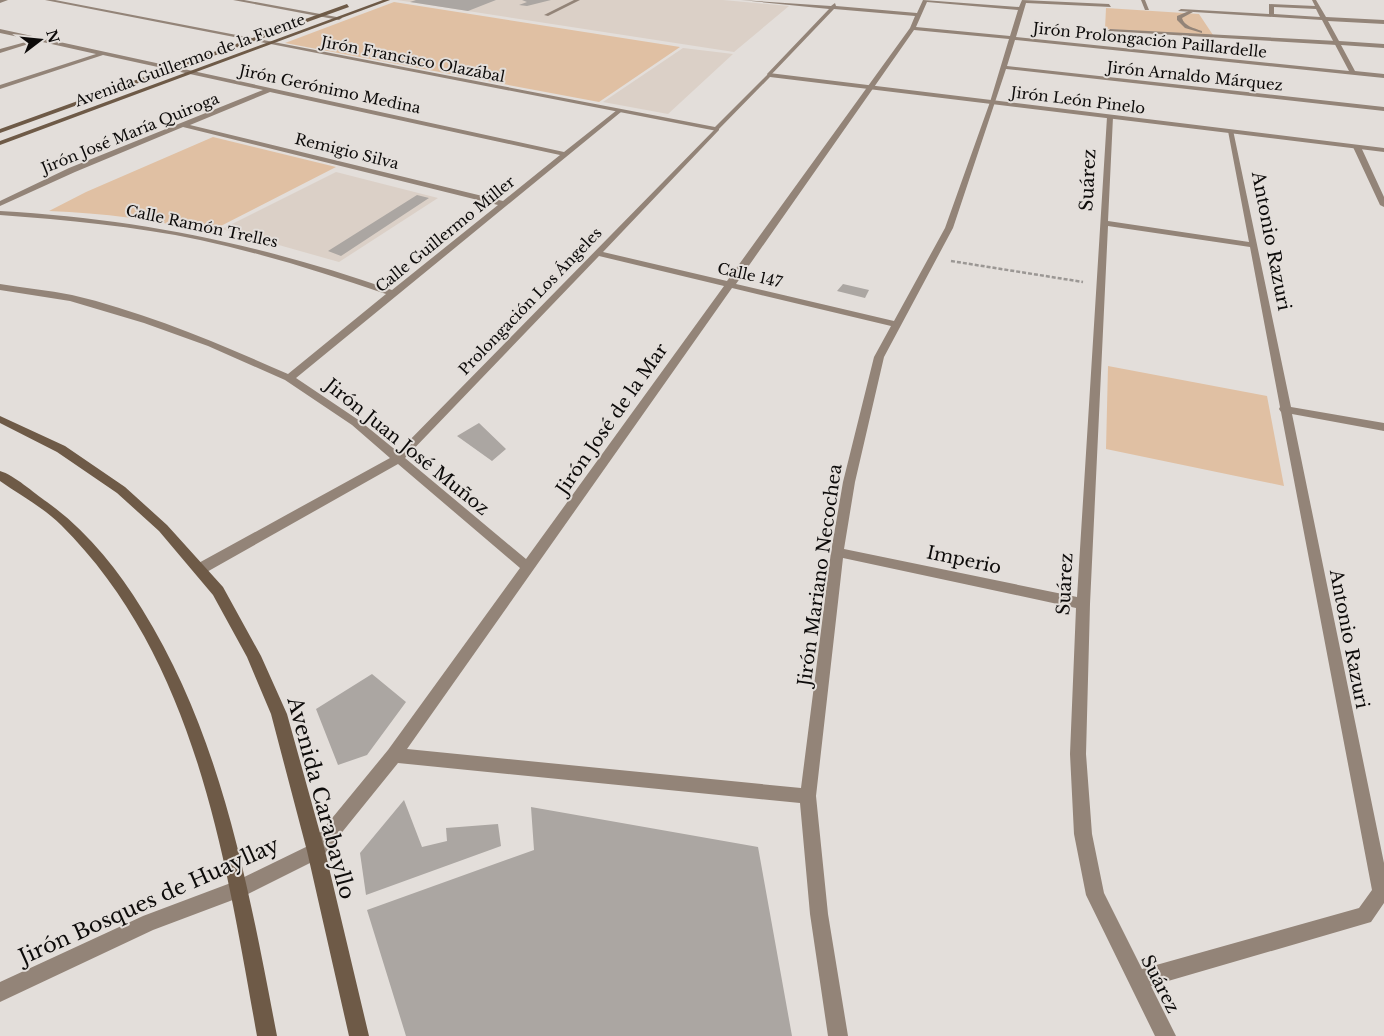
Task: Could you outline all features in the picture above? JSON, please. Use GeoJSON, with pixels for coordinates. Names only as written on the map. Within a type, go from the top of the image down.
{"type":"FeatureCollection","features":[{"type":"Feature","properties":{"kind":"main road","name":"Avenida Guillermo de la Fuente"},"geometry":{"type":"LineString","coordinates":[[0,143],[388,0]]}},
{"type":"Feature","properties":{"kind":"main road","name":"Avenida Guillermo de la Fuente"},"geometry":{"type":"LineString","coordinates":[[0,130],[355,3]]}},
{"type":"Feature","properties":{"kind":"main road","name":"Avenida Carabayllo"},"geometry":{"type":"LineString","coordinates":[[0,419],[61,449],[122,490],[163,528],[218,592],[254,656],[279,714],[316,851],[359,1036]]}},
{"type":"Feature","properties":{"kind":"main road"},"geometry":{"type":"LineString","coordinates":[[0,474],[16,483],[60,517],[96,552],[126,589],[177,687],[205,758],[240,889],[267,1036]]}},
{"type":"Feature","properties":{"kind":"street"},"geometry":{"type":"LineString","coordinates":[[0,2],[6,0]]}},
{"type":"Feature","properties":{"kind":"street","name":"Jirón Francisco Olazábal"},"geometry":{"type":"LineString","coordinates":[[46,0],[717,129]]}},
{"type":"Feature","properties":{"kind":"street"},"geometry":{"type":"LineString","coordinates":[[235,0],[339,18]]}},
{"type":"Feature","properties":{"kind":"street"},"geometry":{"type":"LineString","coordinates":[[254,3],[264,0]]}},
{"type":"Feature","properties":{"kind":"street"},"geometry":{"type":"LineString","coordinates":[[743,0],[920,15]]}},
{"type":"Feature","properties":{"kind":"street","name":"Prolongación Los Ángeles"},"geometry":{"type":"LineString","coordinates":[[200,569],[398,459],[834,8],[837,0]]}},
{"type":"Feature","properties":{"kind":"street"},"geometry":{"type":"LineString","coordinates":[[924,0],[1109,6]]}},
{"type":"Feature","properties":{"kind":"street","name":"Jirón José de la Mar"},"geometry":{"type":"LineString","coordinates":[[316,851],[394,755],[528,568],[913,28],[920,15],[924,0]]}},
{"type":"Feature","properties":{"kind":"street"},"geometry":{"type":"LineString","coordinates":[[1143,0],[1147,9]]}},
{"type":"Feature","properties":{"kind":"street"},"geometry":{"type":"LineString","coordinates":[[1265,0],[1271,5],[1319,8]]}},
{"type":"Feature","properties":{"kind":"street"},"geometry":{"type":"LineString","coordinates":[[1314,0],[1353,73]]}},
{"type":"Feature","properties":{"kind":"street","name":"Jirón Mariano Necochea"},"geometry":{"type":"LineString","coordinates":[[838,1036],[818,914],[808,796],[837,552],[848,482],[879,358],[949,228],[993,102],[1023,3]]}},
{"type":"Feature","properties":{"kind":"street"},"geometry":{"type":"LineString","coordinates":[[1271,5],[1272,16]]}},
{"type":"Feature","properties":{"kind":"street"},"geometry":{"type":"LineString","coordinates":[[1197,6],[1201,12]]}},
{"type":"Feature","properties":{"kind":"street"},"geometry":{"type":"LineString","coordinates":[[1181,11],[1384,22]]}},
{"type":"Feature","properties":{"kind":"street","name":"Jirón Prolongación Paillardelle"},"geometry":{"type":"LineString","coordinates":[[913,28],[1384,76]]}},
{"type":"Feature","properties":{"kind":"street","name":"Jirón Gerónimo Medina"},"geometry":{"type":"LineString","coordinates":[[0,31],[566,154]]}},
{"type":"Feature","properties":{"kind":"street"},"geometry":{"type":"LineString","coordinates":[[0,51],[38,40]]}},
{"type":"Feature","properties":{"kind":"street"},"geometry":{"type":"LineString","coordinates":[[1337,43],[1384,46]]}},
{"type":"Feature","properties":{"kind":"street"},"geometry":{"type":"LineString","coordinates":[[0,87],[101,54]]}},
{"type":"Feature","properties":{"kind":"street","name":"Jirón Arnaldo Márquez"},"geometry":{"type":"LineString","coordinates":[[1004,67],[1384,109]]}},
{"type":"Feature","properties":{"kind":"street","name":"Jirón León Pinelo"},"geometry":{"type":"LineString","coordinates":[[769,75],[1384,150]]}},
{"type":"Feature","properties":{"kind":"street","name":"Jirón José María Quiroga"},"geometry":{"type":"LineString","coordinates":[[0,204],[72,170],[271,89]]}},
{"type":"Feature","properties":{"kind":"street","name":"Calle Guillermo Miller"},"geometry":{"type":"LineString","coordinates":[[289,378],[619,111]]}},
{"type":"Feature","properties":{"kind":"street","name":"Suárez"},"geometry":{"type":"LineString","coordinates":[[1110,117],[1083,604],[1078,754],[1084,834],[1096,895],[1166,1036]]}},
{"type":"Feature","properties":{"kind":"street","name":"Remigio Silva"},"geometry":{"type":"LineString","coordinates":[[184,125],[504,204]]}},
{"type":"Feature","properties":{"kind":"street","name":"Antonio Razuri"},"geometry":{"type":"LineString","coordinates":[[1137,980],[1365,916],[1381,892],[1284,408],[1231,131]]}},
{"type":"Feature","properties":{"kind":"street"},"geometry":{"type":"LineString","coordinates":[[1357,147],[1384,205]]}},
{"type":"Feature","properties":{"kind":"street","name":"Calle Ramón Trelles"},"geometry":{"type":"LineString","coordinates":[[0,213],[96,219],[162,229],[294,260],[394,294]]}},
{"type":"Feature","properties":{"kind":"street"},"geometry":{"type":"LineString","coordinates":[[1104,223],[1253,244]]}},
{"type":"Feature","properties":{"kind":"street","name":"Calle 147"},"geometry":{"type":"LineString","coordinates":[[597,253],[897,325]]}},
{"type":"Feature","properties":{"kind":"street","name":"Jirón Juan José Muñoz"},"geometry":{"type":"LineString","coordinates":[[0,287],[71,298],[148,321],[212,344],[289,378],[349,418],[528,568]]}},
{"type":"Feature","properties":{"kind":"street"},"geometry":{"type":"LineString","coordinates":[[1284,408],[1384,427]]}},
{"type":"Feature","properties":{"kind":"street","name":"Imperio"},"geometry":{"type":"LineString","coordinates":[[837,552],[1083,604]]}},
{"type":"Feature","properties":{"kind":"street"},"geometry":{"type":"LineString","coordinates":[[394,755],[808,796]]}},
{"type":"Feature","properties":{"kind":"street","name":"Jirón Bosques de Huayllay"},"geometry":{"type":"LineString","coordinates":[[0,992],[149,922],[240,889],[316,851]]}},
{"type":"Feature","properties":{"kind":"lane"},"geometry":{"type":"LineString","coordinates":[[546,14],[578,0]]}},
{"type":"Feature","properties":{"kind":"lane"},"geometry":{"type":"LineString","coordinates":[[1191,12],[1179,18],[1181,24],[1210,36]]}},
{"type":"Feature","properties":{"kind":"lane"},"geometry":{"type":"LineString","coordinates":[[1110,30],[1337,43]]}},
{"type":"Feature","properties":{"kind":"path"},"geometry":{"type":"LineString","coordinates":[[933,258],[1101,285]]}},
{"type":"Feature","properties":{"kind":"shaded area"},"geometry":{"type":"Polygon","coordinates":[[[397,0],[723,0],[789,6],[734,52],[397,0]]]}},
{"type":"Feature","properties":{"kind":"shaded area"},"geometry":{"type":"Polygon","coordinates":[[[394,2],[680,47],[599,102],[285,43],[394,2]]]}},
{"type":"Feature","properties":{"kind":"shaded area"},"geometry":{"type":"Polygon","coordinates":[[[1106,8],[1199,14],[1213,35],[1105,29],[1106,8]]]}},
{"type":"Feature","properties":{"kind":"shaded area"},"geometry":{"type":"Polygon","coordinates":[[[683,48],[733,54],[668,114],[603,102],[683,48]]]}},
{"type":"Feature","properties":{"kind":"shaded area"},"geometry":{"type":"Polygon","coordinates":[[[213,137],[336,167],[209,232],[129,218],[49,211],[86,192],[213,137]]]}},
{"type":"Feature","properties":{"kind":"shaded area"},"geometry":{"type":"Polygon","coordinates":[[[336,172],[438,198],[339,262],[222,229],[336,172]]]}},
{"type":"Feature","properties":{"kind":"shaded area"},"geometry":{"type":"Polygon","coordinates":[[[1108,366],[1267,396],[1284,486],[1106,449],[1108,366]]]}},
{"type":"Feature","properties":{"kind":"building"},"geometry":{"type":"Polygon","coordinates":[[[416,0],[496,0],[468,11],[410,2],[416,0]]]}},
{"type":"Feature","properties":{"kind":"building"},"geometry":{"type":"Polygon","coordinates":[[[522,0],[551,0],[527,6],[519,5],[527,2],[522,0]]]}},
{"type":"Feature","properties":{"kind":"building"},"geometry":{"type":"Polygon","coordinates":[[[417,195],[429,198],[341,256],[328,251],[417,195]]]}},
{"type":"Feature","properties":{"kind":"building"},"geometry":{"type":"Polygon","coordinates":[[[843,284],[869,290],[865,298],[837,291],[843,284]]]}},
{"type":"Feature","properties":{"kind":"building"},"geometry":{"type":"Polygon","coordinates":[[[479,423],[506,449],[492,461],[457,436],[479,423]]]}},
{"type":"Feature","properties":{"kind":"building"},"geometry":{"type":"Polygon","coordinates":[[[372,674],[406,702],[367,755],[338,765],[316,709],[372,674]]]}},
{"type":"Feature","properties":{"kind":"building"},"geometry":{"type":"Polygon","coordinates":[[[404,800],[422,847],[447,841],[446,828],[498,824],[501,846],[366,895],[360,853],[404,800]]]}},
{"type":"Feature","properties":{"kind":"building"},"geometry":{"type":"Polygon","coordinates":[[[531,807],[758,847],[792,1036],[406,1036],[367,910],[534,850],[531,807]]]}}]}
